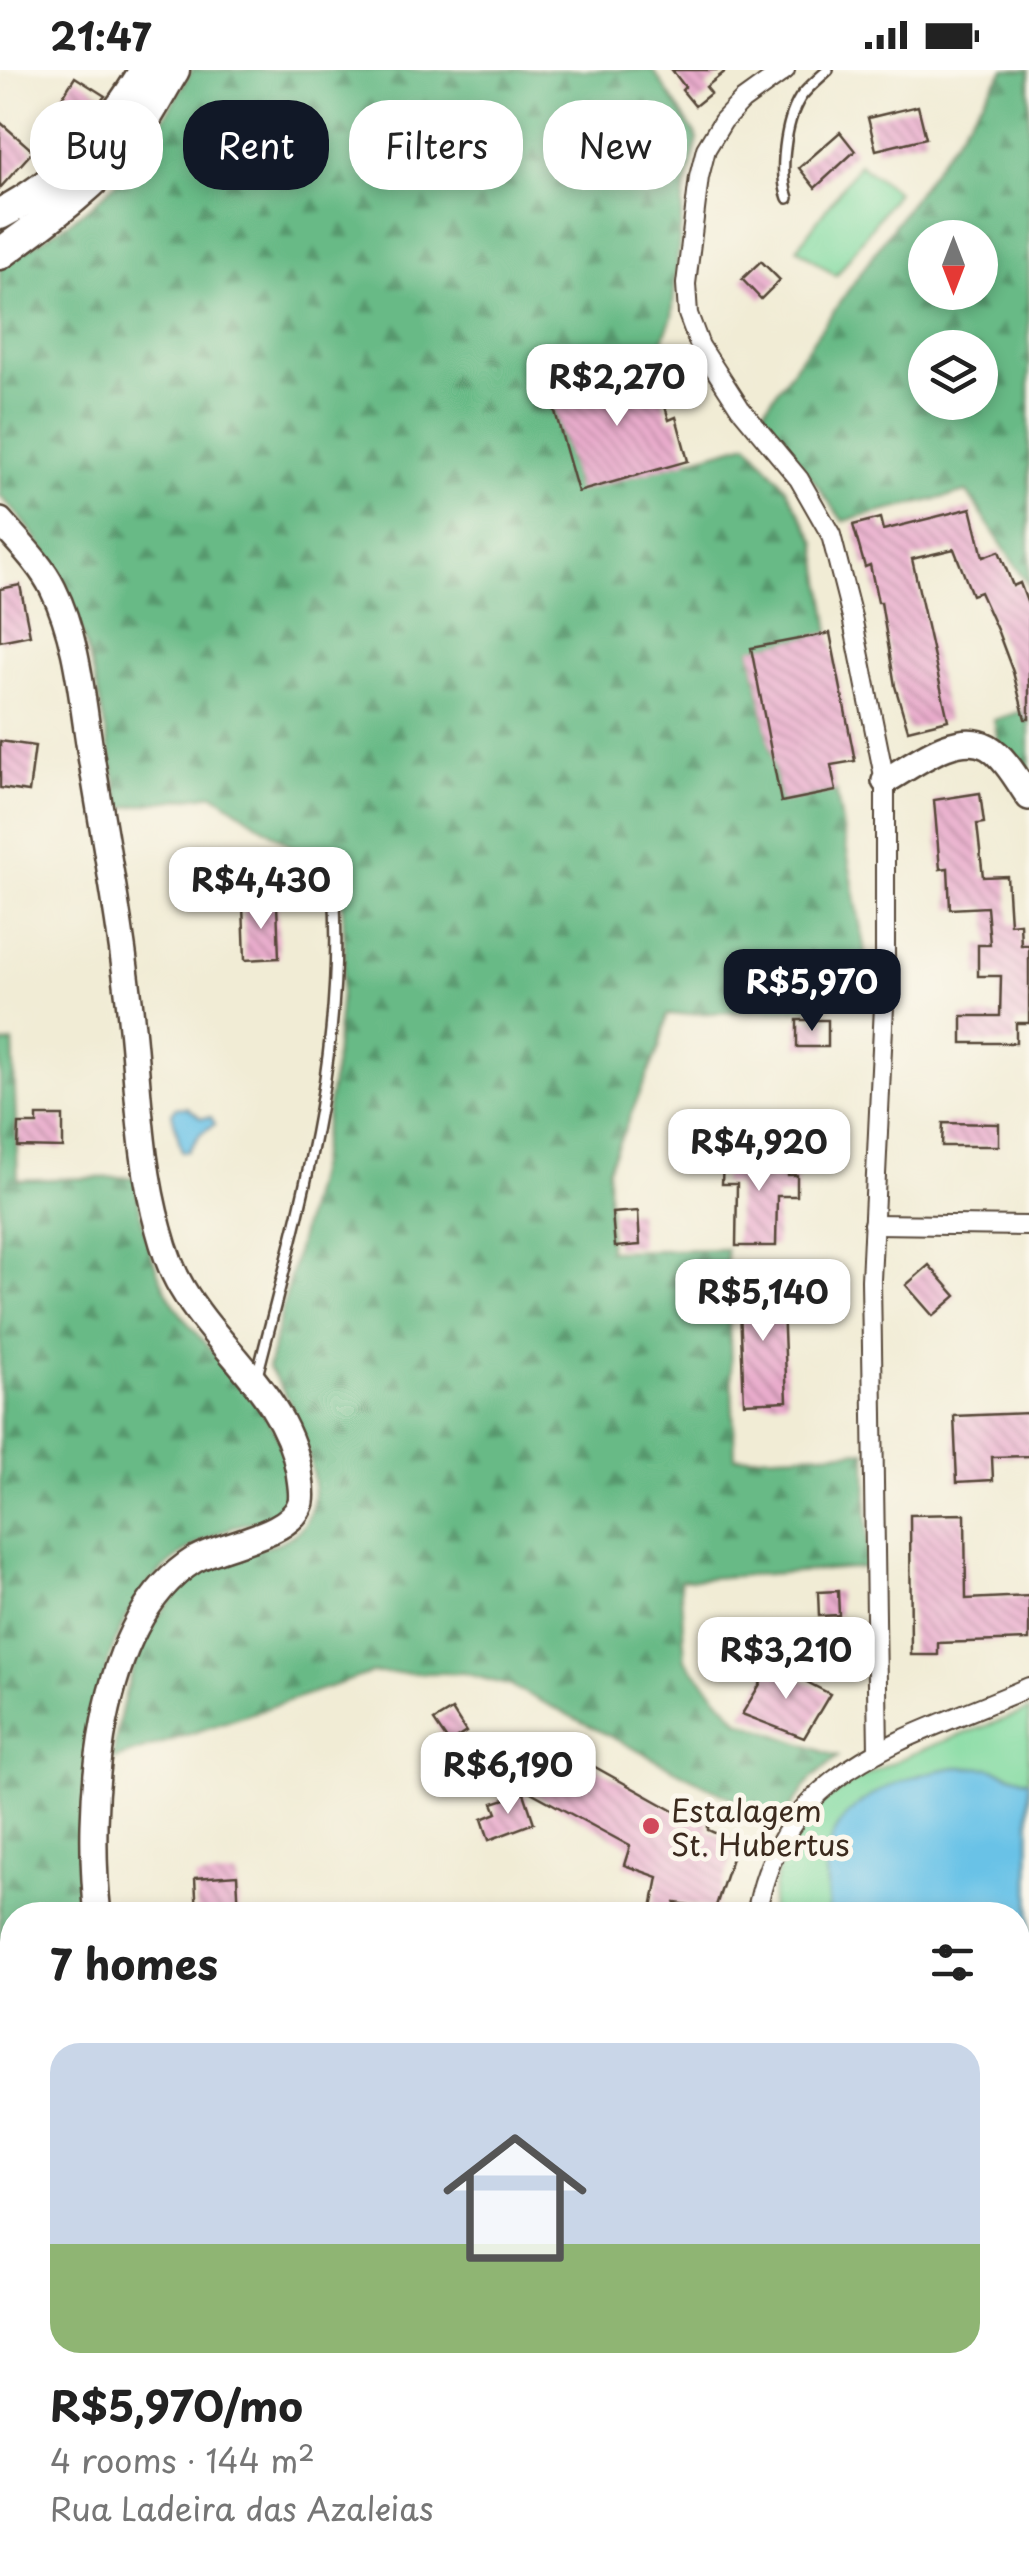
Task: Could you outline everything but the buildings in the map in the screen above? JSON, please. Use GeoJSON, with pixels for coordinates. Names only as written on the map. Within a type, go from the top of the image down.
{"type":"FeatureCollection","features":[{"type":"Feature","properties":{"kind":"main road"},"geometry":{"type":"LineString","coordinates":[[0,214],[65,170],[103,135],[146,70]]}},
{"type":"Feature","properties":{"kind":"main road"},"geometry":{"type":"LineString","coordinates":[[0,254],[96,179],[130,141],[174,70]]}},
{"type":"Feature","properties":{"kind":"street"},"geometry":{"type":"LineString","coordinates":[[785,70],[742,101],[706,149],[686,284],[688,314],[700,346],[740,408],[799,479],[831,535],[886,781],[885,984],[873,1224],[878,1752]]}},
{"type":"Feature","properties":{"kind":"street"},"geometry":{"type":"LineString","coordinates":[[0,521],[50,583],[69,635],[122,942],[145,1179],[160,1234],[181,1288],[256,1380],[287,1434],[297,1462],[302,1498],[296,1512],[284,1523],[214,1550],[177,1573],[150,1601],[131,1634],[114,1686],[96,1789],[97,1902]]}},
{"type":"Feature","properties":{"kind":"street"},"geometry":{"type":"LineString","coordinates":[[886,781],[946,747],[966,742],[988,746],[1029,797]]}},
{"type":"Feature","properties":{"kind":"street"},"geometry":{"type":"LineString","coordinates":[[873,1224],[1029,1226]]}},
{"type":"Feature","properties":{"kind":"street"},"geometry":{"type":"LineString","coordinates":[[760,1902],[793,1821],[826,1784],[878,1752],[1029,1687]]}},
{"type":"Feature","properties":{"kind":"lane"},"geometry":{"type":"LineString","coordinates":[[788,198],[784,186],[788,130],[800,99],[828,70]]}},
{"type":"Feature","properties":{"kind":"lane"},"geometry":{"type":"LineString","coordinates":[[256,1380],[313,1152],[328,1066],[339,952],[334,888]]}},
{"type":"Feature","properties":{"kind":"green space"},"geometry":{"type":"Polygon","coordinates":[[[192,70],[653,70],[673,100],[543,100],[543,190],[685,190],[672,317],[653,365],[550,394],[578,491],[748,443],[786,488],[816,542],[830,633],[751,649],[781,801],[836,791],[869,973],[830,976],[822,1008],[667,1015],[659,1048],[608,1168],[609,1251],[726,1249],[735,1457],[866,1451],[868,1567],[680,1580],[685,1660],[739,1721],[838,1757],[812,1778],[780,1823],[511,1686],[464,1673],[371,1673],[112,1760],[132,1670],[163,1610],[209,1568],[291,1536],[311,1510],[313,1478],[304,1440],[289,1402],[268,1368],[320,1156],[334,1068],[345,950],[341,880],[214,794],[121,808],[95,681],[71,602],[53,564],[0,496],[0,268],[74,219],[108,190],[163,190],[163,118],[192,70]]]}},
{"type":"Feature","properties":{"kind":"green space"},"geometry":{"type":"Polygon","coordinates":[[[1004,70],[1029,70],[1029,586],[967,492],[843,521],[763,411],[1004,70]]]}},
{"type":"Feature","properties":{"kind":"green space"},"geometry":{"type":"Polygon","coordinates":[[[687,122],[698,139],[687,181],[687,122]]]}},
{"type":"Feature","properties":{"kind":"green space"},"geometry":{"type":"Polygon","coordinates":[[[859,164],[897,192],[836,276],[797,248],[859,164]]]}},
{"type":"Feature","properties":{"kind":"green space"},"geometry":{"type":"Polygon","coordinates":[[[1029,709],[1029,780],[998,741],[994,720],[1029,709]]]}},
{"type":"Feature","properties":{"kind":"green space"},"geometry":{"type":"Polygon","coordinates":[[[13,1043],[18,1180],[135,1177],[147,1240],[163,1285],[186,1320],[263,1412],[278,1436],[290,1488],[287,1503],[277,1514],[221,1532],[175,1559],[147,1586],[125,1619],[99,1699],[89,1788],[86,1902],[0,1902],[0,1044],[13,1043]]]}},
{"type":"Feature","properties":{"kind":"green space"},"geometry":{"type":"Polygon","coordinates":[[[1029,1710],[1029,1902],[772,1902],[782,1859],[808,1817],[863,1777],[1029,1710]]]}},
{"type":"Feature","properties":{"kind":"water"},"geometry":{"type":"Polygon","coordinates":[[[187,1107],[201,1118],[211,1117],[215,1124],[201,1133],[188,1151],[182,1152],[172,1113],[176,1108],[187,1107]]]}},
{"type":"Feature","properties":{"kind":"water"},"geometry":{"type":"Polygon","coordinates":[[[956,1767],[990,1768],[1029,1781],[1029,1902],[828,1902],[828,1853],[838,1828],[864,1801],[919,1775],[956,1767]]]}},
{"type":"Feature","properties":{"kind":"place","name":"Estalagem St. Hubertus"},"geometry":{"type":"Point","coordinates":[651,1826]}}]}
